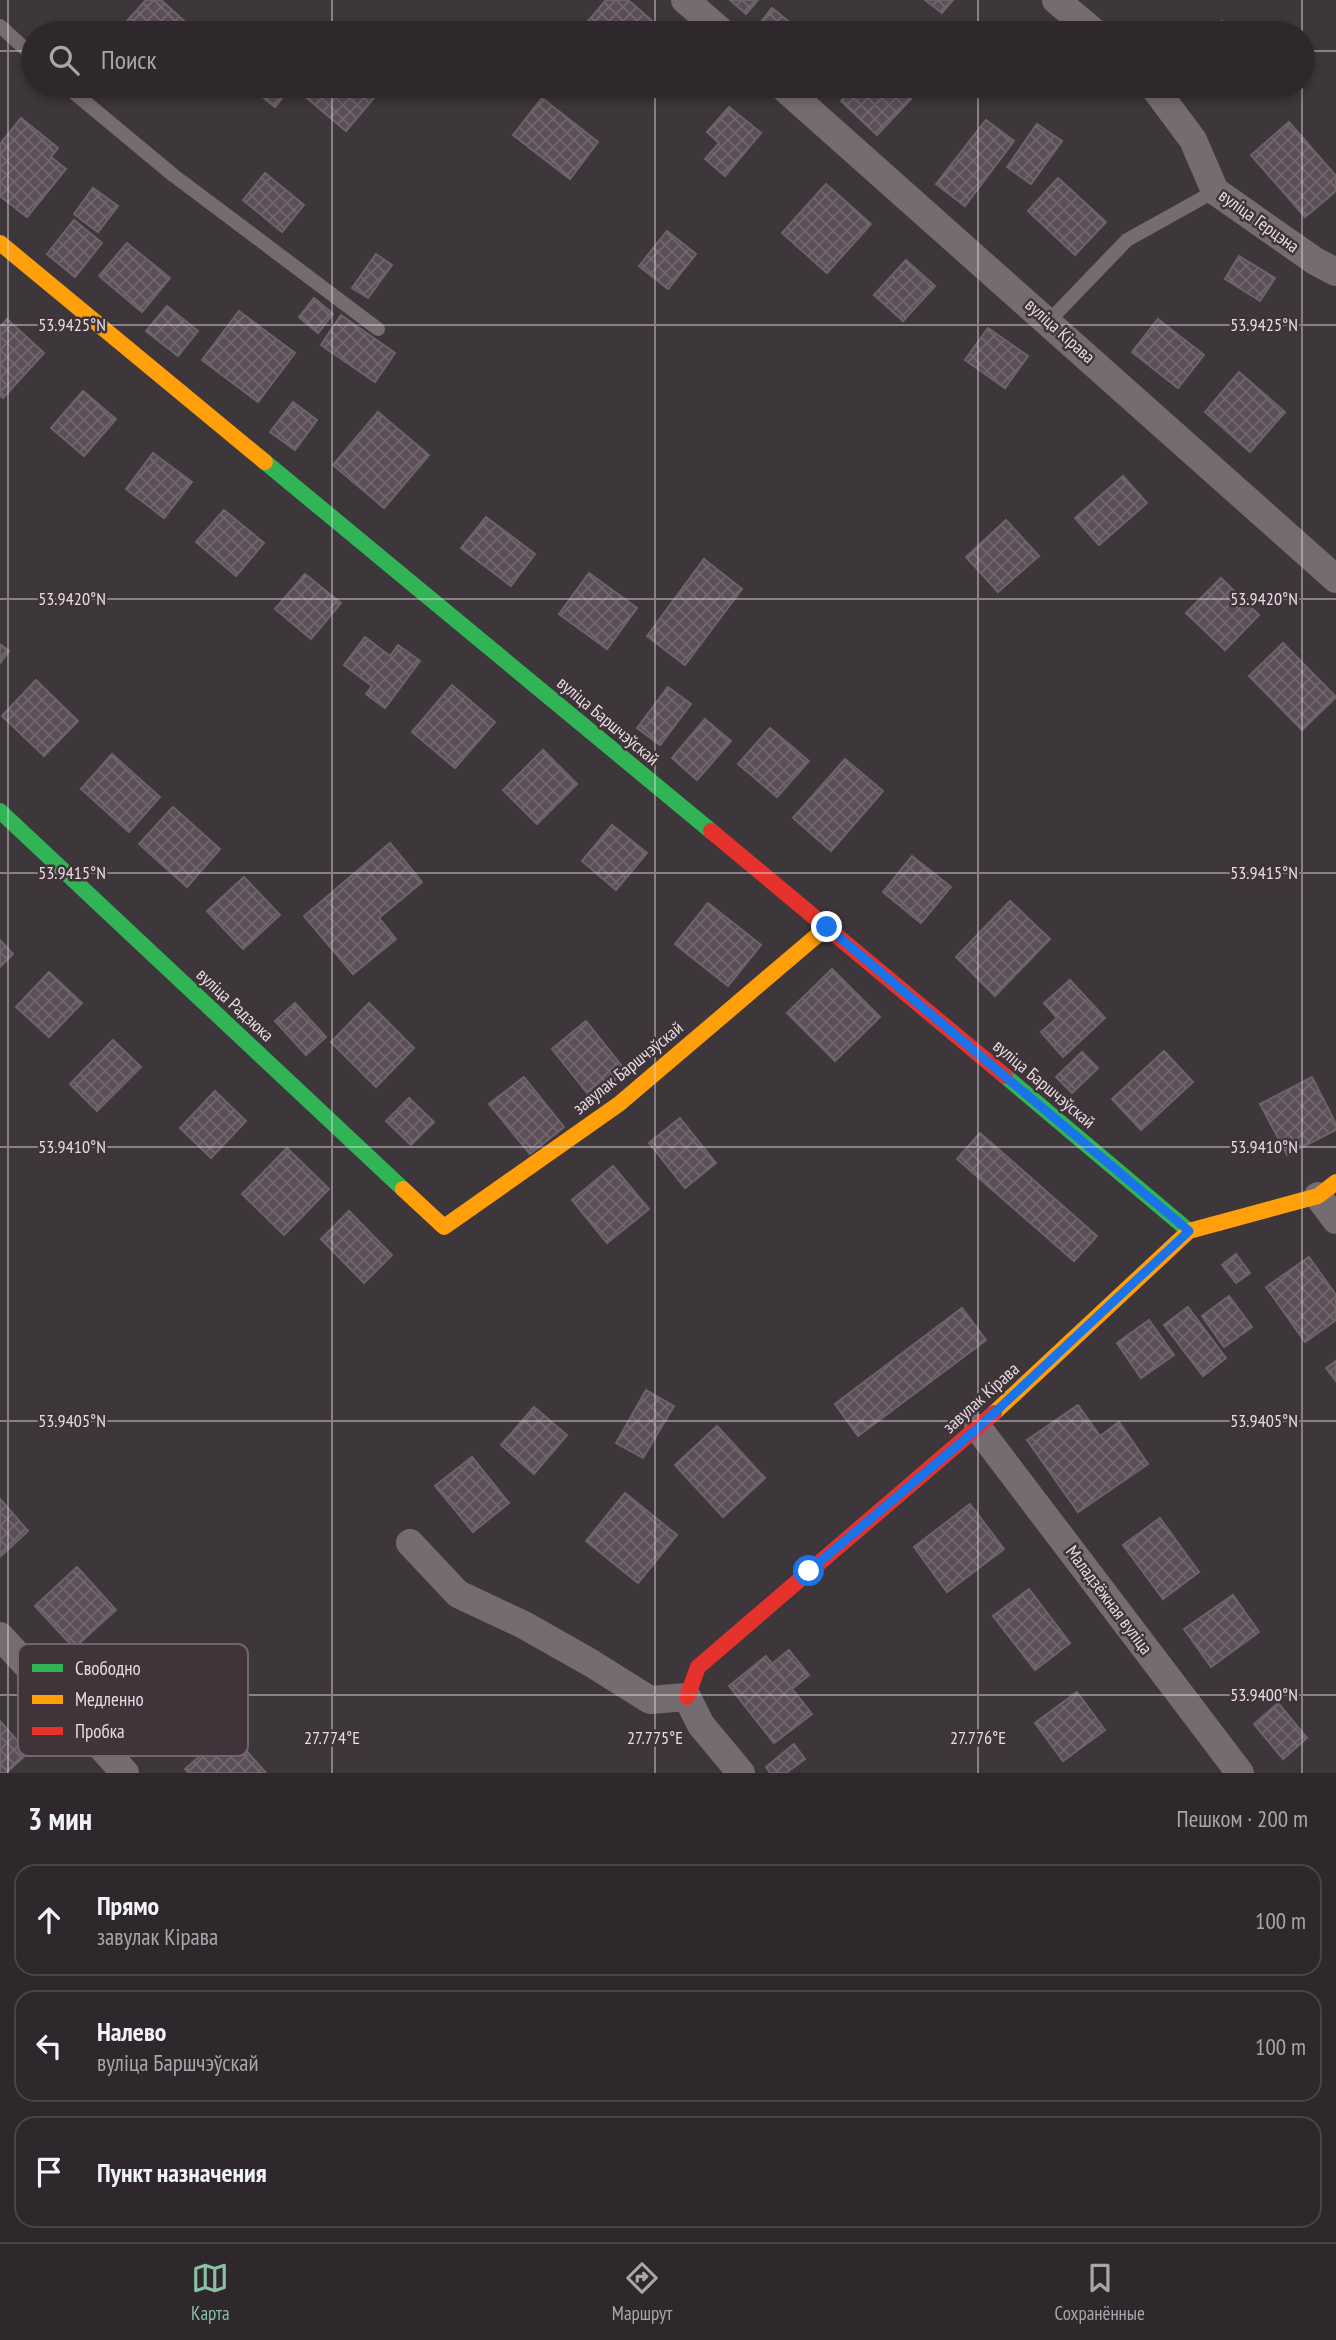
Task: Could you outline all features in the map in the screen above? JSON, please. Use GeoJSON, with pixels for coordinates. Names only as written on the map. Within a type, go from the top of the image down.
{"type":"FeatureCollection","features":[{"type":"Feature","properties":{"kind":"street"},"geometry":{"type":"LineString","coordinates":[[685,0],[709,21]]}},
{"type":"Feature","properties":{"kind":"street"},"geometry":{"type":"LineString","coordinates":[[1056,0],[1081,21]]}},
{"type":"Feature","properties":{"kind":"street","name":"вуліца Кірава"},"geometry":{"type":"LineString","coordinates":[[796,98],[1336,579]]}},
{"type":"Feature","properties":{"kind":"street","name":"вуліца Герцэна"},"geometry":{"type":"LineString","coordinates":[[1162,98],[1193,140],[1215,191],[1315,261],[1336,272]]}},
{"type":"Feature","properties":{"kind":"street","name":"вуліца Баршчэўскай"},"geometry":{"type":"LineString","coordinates":[[0,243],[827,927],[1189,1231]]}},
{"type":"Feature","properties":{"kind":"street","name":"вуліца Радзюка"},"geometry":{"type":"LineString","coordinates":[[0,811],[444,1227]]}},
{"type":"Feature","properties":{"kind":"street","name":"завулак Баршчэўскай"},"geometry":{"type":"LineString","coordinates":[[444,1227],[620,1104],[827,927]]}},
{"type":"Feature","properties":{"kind":"street"},"geometry":{"type":"LineString","coordinates":[[1327,1189],[1336,1220]]}},
{"type":"Feature","properties":{"kind":"street","name":"завулак Кірава"},"geometry":{"type":"LineString","coordinates":[[687,1697],[698,1667],[978,1428],[1189,1231],[1327,1189]]}},
{"type":"Feature","properties":{"kind":"street","name":"Маладзёжная вуліца"},"geometry":{"type":"LineString","coordinates":[[978,1428],[1240,1773]]}},
{"type":"Feature","properties":{"kind":"street"},"geometry":{"type":"LineString","coordinates":[[410,1543],[458,1594],[524,1625],[650,1700],[687,1697],[701,1725],[741,1773]]}},
{"type":"Feature","properties":{"kind":"street"},"geometry":{"type":"LineString","coordinates":[[0,1636],[18,1656]]}},
{"type":"Feature","properties":{"kind":"street"},"geometry":{"type":"LineString","coordinates":[[109,1756],[125,1773]]}},
{"type":"Feature","properties":{"kind":"lane"},"geometry":{"type":"LineString","coordinates":[[0,26],[21,45]]}},
{"type":"Feature","properties":{"kind":"lane"},"geometry":{"type":"LineString","coordinates":[[80,98],[173,175],[377,329]]}},
{"type":"Feature","properties":{"kind":"lane"},"geometry":{"type":"LineString","coordinates":[[1049,321],[1127,240],[1215,191]]}},
{"type":"Feature","properties":{"kind":"building"},"geometry":{"type":"Polygon","coordinates":[[[146,0],[161,0],[184,21],[127,21],[146,0]]]}},
{"type":"Feature","properties":{"kind":"building"},"geometry":{"type":"Polygon","coordinates":[[[606,0],[628,0],[652,21],[588,21],[606,0]]]}},
{"type":"Feature","properties":{"kind":"building"},"geometry":{"type":"Polygon","coordinates":[[[730,0],[758,0],[746,14],[730,0]]]}},
{"type":"Feature","properties":{"kind":"building"},"geometry":{"type":"Polygon","coordinates":[[[925,0],[953,0],[942,13],[925,0]]]}},
{"type":"Feature","properties":{"kind":"building"},"geometry":{"type":"Polygon","coordinates":[[[772,8],[788,21],[762,21],[772,8]]]}},
{"type":"Feature","properties":{"kind":"building"},"geometry":{"type":"Polygon","coordinates":[[[264,98],[282,98],[275,107],[264,98]]]}},
{"type":"Feature","properties":{"kind":"building"},"geometry":{"type":"Polygon","coordinates":[[[307,98],[374,98],[346,131],[307,98]]]}},
{"type":"Feature","properties":{"kind":"building"},"geometry":{"type":"Polygon","coordinates":[[[542,98],[598,142],[570,179],[513,135],[542,98]]]}},
{"type":"Feature","properties":{"kind":"building"},"geometry":{"type":"Polygon","coordinates":[[[844,98],[911,99],[877,135],[841,101],[844,98]]]}},
{"type":"Feature","properties":{"kind":"building"},"geometry":{"type":"Polygon","coordinates":[[[729,107],[761,133],[725,176],[705,159],[719,143],[707,132],[729,107]]]}},
{"type":"Feature","properties":{"kind":"building"},"geometry":{"type":"Polygon","coordinates":[[[21,118],[58,148],[51,157],[66,169],[27,217],[0,196],[0,144],[21,118]]]}},
{"type":"Feature","properties":{"kind":"building"},"geometry":{"type":"Polygon","coordinates":[[[986,120],[1014,141],[965,206],[936,184],[986,120]]]}},
{"type":"Feature","properties":{"kind":"building"},"geometry":{"type":"Polygon","coordinates":[[[1289,122],[1336,176],[1336,191],[1305,217],[1251,155],[1289,122]]]}},
{"type":"Feature","properties":{"kind":"building"},"geometry":{"type":"Polygon","coordinates":[[[1037,124],[1062,141],[1031,184],[1007,167],[1037,124]]]}},
{"type":"Feature","properties":{"kind":"building"},"geometry":{"type":"Polygon","coordinates":[[[265,173],[304,205],[282,232],[243,200],[265,173]]]}},
{"type":"Feature","properties":{"kind":"building"},"geometry":{"type":"Polygon","coordinates":[[[1058,178],[1106,222],[1075,255],[1028,211],[1058,178]]]}},
{"type":"Feature","properties":{"kind":"building"},"geometry":{"type":"Polygon","coordinates":[[[826,184],[871,224],[827,273],[782,233],[826,184]]]}},
{"type":"Feature","properties":{"kind":"building"},"geometry":{"type":"Polygon","coordinates":[[[93,188],[118,206],[98,232],[74,214],[93,188]]]}},
{"type":"Feature","properties":{"kind":"building"},"geometry":{"type":"Polygon","coordinates":[[[74,220],[102,243],[75,277],[47,254],[74,220]]]}},
{"type":"Feature","properties":{"kind":"building"},"geometry":{"type":"Polygon","coordinates":[[[667,231],[696,254],[668,289],[639,266],[667,231]]]}},
{"type":"Feature","properties":{"kind":"building"},"geometry":{"type":"Polygon","coordinates":[[[127,243],[170,278],[142,312],[99,276],[127,243]]]}},
{"type":"Feature","properties":{"kind":"building"},"geometry":{"type":"Polygon","coordinates":[[[376,254],[392,265],[368,298],[352,288],[376,254]]]}},
{"type":"Feature","properties":{"kind":"building"},"geometry":{"type":"Polygon","coordinates":[[[1239,256],[1275,278],[1260,301],[1225,279],[1239,256]]]}},
{"type":"Feature","properties":{"kind":"building"},"geometry":{"type":"Polygon","coordinates":[[[906,260],[935,286],[903,321],[874,295],[906,260]]]}},
{"type":"Feature","properties":{"kind":"building"},"geometry":{"type":"Polygon","coordinates":[[[314,298],[333,314],[318,333],[299,317],[314,298]]]}},
{"type":"Feature","properties":{"kind":"building"},"geometry":{"type":"Polygon","coordinates":[[[167,306],[198,331],[178,356],[146,331],[167,306]]]}},
{"type":"Feature","properties":{"kind":"building"},"geometry":{"type":"Polygon","coordinates":[[[239,311],[295,353],[258,402],[202,360],[239,311]]]}},
{"type":"Feature","properties":{"kind":"building"},"geometry":{"type":"Polygon","coordinates":[[[341,315],[395,353],[375,382],[321,345],[341,315]]]}},
{"type":"Feature","properties":{"kind":"building"},"geometry":{"type":"Polygon","coordinates":[[[7,319],[44,353],[3,398],[0,396],[0,327],[7,319]]]}},
{"type":"Feature","properties":{"kind":"building"},"geometry":{"type":"Polygon","coordinates":[[[1158,319],[1204,355],[1178,388],[1132,352],[1158,319]]]}},
{"type":"Feature","properties":{"kind":"building"},"geometry":{"type":"Polygon","coordinates":[[[988,328],[1028,356],[1005,388],[965,360],[988,328]]]}},
{"type":"Feature","properties":{"kind":"building"},"geometry":{"type":"Polygon","coordinates":[[[1239,372],[1285,412],[1250,452],[1205,412],[1239,372]]]}},
{"type":"Feature","properties":{"kind":"building"},"geometry":{"type":"Polygon","coordinates":[[[83,391],[116,419],[84,456],[51,428],[83,391]]]}},
{"type":"Feature","properties":{"kind":"building"},"geometry":{"type":"Polygon","coordinates":[[[293,402],[317,420],[295,450],[270,432],[293,402]]]}},
{"type":"Feature","properties":{"kind":"building"},"geometry":{"type":"Polygon","coordinates":[[[378,412],[429,455],[384,508],[333,465],[378,412]]]}},
{"type":"Feature","properties":{"kind":"building"},"geometry":{"type":"Polygon","coordinates":[[[153,453],[192,482],[164,518],[126,489],[153,453]]]}},
{"type":"Feature","properties":{"kind":"building"},"geometry":{"type":"Polygon","coordinates":[[[1123,476],[1147,503],[1099,545],[1075,518],[1123,476]]]}},
{"type":"Feature","properties":{"kind":"building"},"geometry":{"type":"Polygon","coordinates":[[[224,510],[264,543],[236,576],[196,542],[224,510]]]}},
{"type":"Feature","properties":{"kind":"building"},"geometry":{"type":"Polygon","coordinates":[[[486,517],[535,554],[511,586],[461,548],[486,517]]]}},
{"type":"Feature","properties":{"kind":"building"},"geometry":{"type":"Polygon","coordinates":[[[1006,520],[1039,556],[998,592],[966,557],[1006,520]]]}},
{"type":"Feature","properties":{"kind":"building"},"geometry":{"type":"Polygon","coordinates":[[[704,559],[742,589],[685,665],[647,636],[704,559]]]}},
{"type":"Feature","properties":{"kind":"building"},"geometry":{"type":"Polygon","coordinates":[[[589,573],[637,608],[607,649],[559,614],[589,573]]]}},
{"type":"Feature","properties":{"kind":"building"},"geometry":{"type":"Polygon","coordinates":[[[305,574],[341,603],[311,639],[275,609],[305,574]]]}},
{"type":"Feature","properties":{"kind":"building"},"geometry":{"type":"Polygon","coordinates":[[[1221,578],[1259,615],[1225,650],[1186,613],[1221,578]]]}},
{"type":"Feature","properties":{"kind":"building"},"geometry":{"type":"Polygon","coordinates":[[[365,637],[390,656],[398,645],[420,661],[385,708],[366,694],[372,686],[344,665],[365,637]]]}},
{"type":"Feature","properties":{"kind":"building"},"geometry":{"type":"Polygon","coordinates":[[[1283,643],[1336,697],[1302,730],[1249,676],[1283,643]]]}},
{"type":"Feature","properties":{"kind":"building"},"geometry":{"type":"Polygon","coordinates":[[[0,644],[9,651],[0,663],[0,644]]]}},
{"type":"Feature","properties":{"kind":"building"},"geometry":{"type":"Polygon","coordinates":[[[36,680],[78,721],[44,756],[2,716],[36,680]]]}},
{"type":"Feature","properties":{"kind":"building"},"geometry":{"type":"Polygon","coordinates":[[[452,685],[495,722],[455,768],[412,732],[452,685]]]}},
{"type":"Feature","properties":{"kind":"building"},"geometry":{"type":"Polygon","coordinates":[[[668,687],[691,704],[660,745],[637,728],[668,687]]]}},
{"type":"Feature","properties":{"kind":"building"},"geometry":{"type":"Polygon","coordinates":[[[705,719],[731,741],[697,780],[672,758],[705,719]]]}},
{"type":"Feature","properties":{"kind":"building"},"geometry":{"type":"Polygon","coordinates":[[[770,728],[809,761],[777,797],[738,764],[770,728]]]}},
{"type":"Feature","properties":{"kind":"building"},"geometry":{"type":"Polygon","coordinates":[[[543,750],[577,784],[537,824],[503,790],[543,750]]]}},
{"type":"Feature","properties":{"kind":"building"},"geometry":{"type":"Polygon","coordinates":[[[112,754],[160,797],[129,832],[81,789],[112,754]]]}},
{"type":"Feature","properties":{"kind":"building"},"geometry":{"type":"Polygon","coordinates":[[[845,759],[883,791],[831,851],[793,818],[845,759]]]}},
{"type":"Feature","properties":{"kind":"building"},"geometry":{"type":"Polygon","coordinates":[[[173,807],[220,849],[187,887],[139,844],[173,807]]]}},
{"type":"Feature","properties":{"kind":"building"},"geometry":{"type":"Polygon","coordinates":[[[612,825],[647,853],[616,890],[582,861],[612,825]]]}},
{"type":"Feature","properties":{"kind":"building"},"geometry":{"type":"Polygon","coordinates":[[[390,843],[422,882],[379,918],[396,939],[353,974],[304,916],[390,843]]]}},
{"type":"Feature","properties":{"kind":"building"},"geometry":{"type":"Polygon","coordinates":[[[912,856],[951,887],[921,923],[883,892],[912,856]]]}},
{"type":"Feature","properties":{"kind":"building"},"geometry":{"type":"Polygon","coordinates":[[[244,877],[280,915],[243,949],[207,911],[244,877]]]}},
{"type":"Feature","properties":{"kind":"building"},"geometry":{"type":"Polygon","coordinates":[[[1010,901],[1050,939],[995,996],[956,957],[1010,901]]]}},
{"type":"Feature","properties":{"kind":"building"},"geometry":{"type":"Polygon","coordinates":[[[708,903],[761,945],[728,986],[675,944],[708,903]]]}},
{"type":"Feature","properties":{"kind":"building"},"geometry":{"type":"Polygon","coordinates":[[[0,940],[13,954],[0,967],[0,940]]]}},
{"type":"Feature","properties":{"kind":"building"},"geometry":{"type":"Polygon","coordinates":[[[832,969],[880,1017],[835,1061],[787,1013],[832,969]]]}},
{"type":"Feature","properties":{"kind":"building"},"geometry":{"type":"Polygon","coordinates":[[[49,972],[82,1003],[49,1037],[16,1007],[49,972]]]}},
{"type":"Feature","properties":{"kind":"building"},"geometry":{"type":"Polygon","coordinates":[[[1070,980],[1105,1018],[1063,1057],[1041,1032],[1057,1018],[1044,1003],[1070,980]]]}},
{"type":"Feature","properties":{"kind":"building"},"geometry":{"type":"Polygon","coordinates":[[[295,1003],[326,1037],[306,1055],[275,1021],[295,1003]]]}},
{"type":"Feature","properties":{"kind":"building"},"geometry":{"type":"Polygon","coordinates":[[[369,1003],[414,1048],[376,1087],[331,1042],[369,1003]]]}},
{"type":"Feature","properties":{"kind":"building"},"geometry":{"type":"Polygon","coordinates":[[[586,1021],[626,1071],[592,1099],[552,1049],[586,1021]]]}},
{"type":"Feature","properties":{"kind":"building"},"geometry":{"type":"Polygon","coordinates":[[[113,1040],[141,1067],[97,1111],[70,1084],[113,1040]]]}},
{"type":"Feature","properties":{"kind":"building"},"geometry":{"type":"Polygon","coordinates":[[[1164,1051],[1193,1082],[1141,1130],[1112,1099],[1164,1051]]]}},
{"type":"Feature","properties":{"kind":"building"},"geometry":{"type":"Polygon","coordinates":[[[1082,1052],[1098,1068],[1072,1093],[1056,1077],[1082,1052]]]}},
{"type":"Feature","properties":{"kind":"building"},"geometry":{"type":"Polygon","coordinates":[[[524,1077],[564,1127],[530,1154],[489,1104],[524,1077]]]}},
{"type":"Feature","properties":{"kind":"building"},"geometry":{"type":"Polygon","coordinates":[[[1312,1077],[1336,1124],[1336,1130],[1287,1155],[1260,1104],[1312,1077]]]}},
{"type":"Feature","properties":{"kind":"building"},"geometry":{"type":"Polygon","coordinates":[[[215,1091],[246,1121],[211,1158],[180,1128],[215,1091]]]}},
{"type":"Feature","properties":{"kind":"building"},"geometry":{"type":"Polygon","coordinates":[[[409,1098],[434,1122],[411,1145],[386,1121],[409,1098]]]}},
{"type":"Feature","properties":{"kind":"building"},"geometry":{"type":"Polygon","coordinates":[[[680,1118],[716,1163],[685,1188],[649,1143],[680,1118]]]}},
{"type":"Feature","properties":{"kind":"building"},"geometry":{"type":"Polygon","coordinates":[[[980,1133],[1097,1236],[1074,1261],[957,1159],[980,1133]]]}},
{"type":"Feature","properties":{"kind":"building"},"geometry":{"type":"Polygon","coordinates":[[[287,1148],[329,1189],[284,1235],[242,1194],[287,1148]]]}},
{"type":"Feature","properties":{"kind":"building"},"geometry":{"type":"Polygon","coordinates":[[[613,1166],[649,1209],[607,1243],[572,1200],[613,1166]]]}},
{"type":"Feature","properties":{"kind":"building"},"geometry":{"type":"Polygon","coordinates":[[[349,1211],[392,1255],[364,1283],[321,1239],[349,1211]]]}},
{"type":"Feature","properties":{"kind":"building"},"geometry":{"type":"Polygon","coordinates":[[[1236,1254],[1250,1273],[1236,1283],[1222,1265],[1236,1254]]]}},
{"type":"Feature","properties":{"kind":"building"},"geometry":{"type":"Polygon","coordinates":[[[1309,1257],[1336,1295],[1336,1320],[1305,1342],[1266,1287],[1309,1257]]]}},
{"type":"Feature","properties":{"kind":"building"},"geometry":{"type":"Polygon","coordinates":[[[1229,1296],[1252,1327],[1224,1347],[1202,1316],[1229,1296]]]}},
{"type":"Feature","properties":{"kind":"building"},"geometry":{"type":"Polygon","coordinates":[[[1188,1307],[1226,1358],[1203,1376],[1164,1325],[1188,1307]]]}},
{"type":"Feature","properties":{"kind":"building"},"geometry":{"type":"Polygon","coordinates":[[[962,1308],[986,1340],[858,1436],[835,1404],[962,1308]]]}},
{"type":"Feature","properties":{"kind":"building"},"geometry":{"type":"Polygon","coordinates":[[[1149,1320],[1174,1355],[1141,1378],[1117,1343],[1149,1320]]]}},
{"type":"Feature","properties":{"kind":"building"},"geometry":{"type":"Polygon","coordinates":[[[1336,1361],[1336,1381],[1326,1368],[1336,1361]]]}},
{"type":"Feature","properties":{"kind":"building"},"geometry":{"type":"Polygon","coordinates":[[[646,1390],[674,1406],[643,1458],[616,1443],[646,1390]]]}},
{"type":"Feature","properties":{"kind":"building"},"geometry":{"type":"Polygon","coordinates":[[[1078,1405],[1100,1436],[1119,1422],[1148,1464],[1078,1512],[1027,1440],[1078,1405]]]}},
{"type":"Feature","properties":{"kind":"building"},"geometry":{"type":"Polygon","coordinates":[[[534,1407],[567,1435],[534,1474],[501,1445],[534,1407]]]}},
{"type":"Feature","properties":{"kind":"building"},"geometry":{"type":"Polygon","coordinates":[[[717,1426],[765,1478],[723,1517],[675,1465],[717,1426]]]}},
{"type":"Feature","properties":{"kind":"building"},"geometry":{"type":"Polygon","coordinates":[[[472,1457],[509,1503],[473,1532],[435,1486],[472,1457]]]}},
{"type":"Feature","properties":{"kind":"building"},"geometry":{"type":"Polygon","coordinates":[[[625,1493],[677,1535],[638,1583],[586,1541],[625,1493]]]}},
{"type":"Feature","properties":{"kind":"building"},"geometry":{"type":"Polygon","coordinates":[[[0,1499],[28,1531],[0,1557],[0,1499]]]}},
{"type":"Feature","properties":{"kind":"building"},"geometry":{"type":"Polygon","coordinates":[[[970,1504],[1004,1549],[947,1592],[914,1547],[970,1504]]]}},
{"type":"Feature","properties":{"kind":"building"},"geometry":{"type":"Polygon","coordinates":[[[1160,1518],[1199,1572],[1163,1599],[1123,1545],[1160,1518]]]}},
{"type":"Feature","properties":{"kind":"building"},"geometry":{"type":"Polygon","coordinates":[[[77,1567],[116,1610],[78,1644],[70,1644],[35,1606],[77,1567]]]}},
{"type":"Feature","properties":{"kind":"building"},"geometry":{"type":"Polygon","coordinates":[[[1029,1589],[1070,1643],[1035,1670],[993,1616],[1029,1589]]]}},
{"type":"Feature","properties":{"kind":"building"},"geometry":{"type":"Polygon","coordinates":[[[1233,1595],[1259,1632],[1211,1667],[1184,1629],[1233,1595]]]}},
{"type":"Feature","properties":{"kind":"building"},"geometry":{"type":"Polygon","coordinates":[[[789,1650],[809,1675],[792,1689],[772,1664],[789,1650]]]}},
{"type":"Feature","properties":{"kind":"building"},"geometry":{"type":"Polygon","coordinates":[[[766,1656],[812,1714],[774,1743],[729,1686],[766,1656]]]}},
{"type":"Feature","properties":{"kind":"building"},"geometry":{"type":"Polygon","coordinates":[[[1077,1692],[1105,1730],[1063,1761],[1035,1723],[1077,1692]]]}},
{"type":"Feature","properties":{"kind":"building"},"geometry":{"type":"Polygon","coordinates":[[[1278,1703],[1307,1738],[1283,1759],[1254,1724],[1278,1703]]]}},
{"type":"Feature","properties":{"kind":"building"},"geometry":{"type":"Polygon","coordinates":[[[0,1721],[18,1742],[18,1756],[25,1756],[6,1773],[0,1773],[0,1721]]]}},
{"type":"Feature","properties":{"kind":"building"},"geometry":{"type":"Polygon","coordinates":[[[794,1744],[805,1759],[786,1773],[770,1773],[766,1767],[794,1744]]]}},
{"type":"Feature","properties":{"kind":"building"},"geometry":{"type":"Polygon","coordinates":[[[248,1753],[266,1773],[189,1773],[185,1769],[200,1756],[248,1756],[248,1753]]]}},
{"type":"Feature","properties":{"kind":"traffic: fast"},"geometry":{"type":"LineString","coordinates":[[265,462],[711,831]]}},
{"type":"Feature","properties":{"kind":"traffic: fast"},"geometry":{"type":"LineString","coordinates":[[0,811],[403,1189]]}},
{"type":"Feature","properties":{"kind":"traffic: fast"},"geometry":{"type":"LineString","coordinates":[[1005,1076],[1189,1231]]}},
{"type":"Feature","properties":{"kind":"traffic: slow"},"geometry":{"type":"LineString","coordinates":[[0,243],[265,462]]}},
{"type":"Feature","properties":{"kind":"traffic: slow"},"geometry":{"type":"LineString","coordinates":[[403,1189],[444,1227],[619,1104],[827,927]]}},
{"type":"Feature","properties":{"kind":"traffic: slow"},"geometry":{"type":"LineString","coordinates":[[994,1413],[1189,1231],[1318,1196],[1336,1182]]}},
{"type":"Feature","properties":{"kind":"traffic: jam"},"geometry":{"type":"LineString","coordinates":[[711,831],[1005,1076]]}},
{"type":"Feature","properties":{"kind":"traffic: jam"},"geometry":{"type":"LineString","coordinates":[[687,1697],[698,1667],[994,1413]]}},
{"type":"Feature","properties":{"kind":"route"},"geometry":{"type":"LineString","coordinates":[[809,1571],[978,1428],[1189,1231],[827,927]]}}]}
